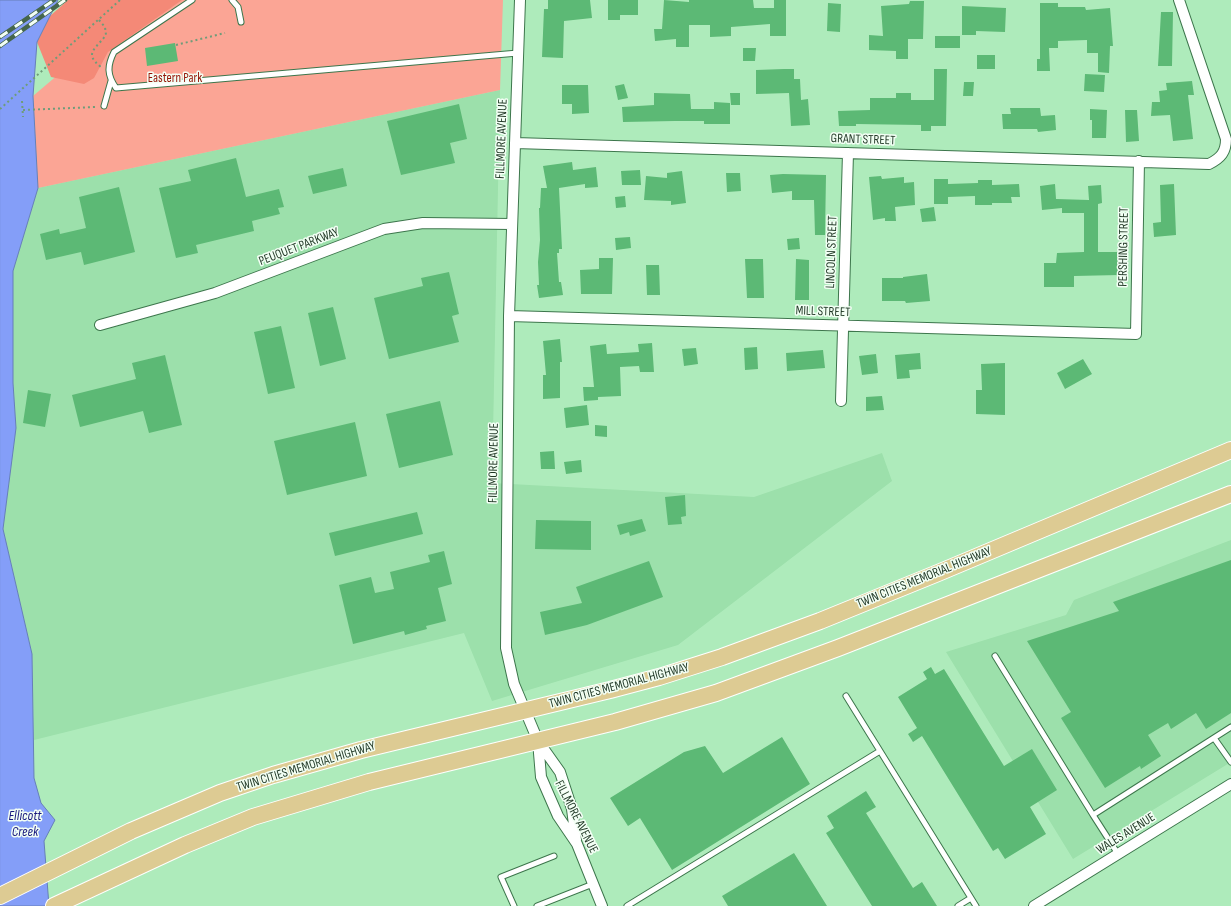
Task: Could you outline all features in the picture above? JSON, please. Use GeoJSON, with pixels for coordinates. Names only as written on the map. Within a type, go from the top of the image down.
{"type":"FeatureCollection","features":[{"type":"Feature","properties":{"kind":"main road","name":"TWIN CITIES MEMORIAL HIGHWAY"},"geometry":{"type":"LineString","coordinates":[[0,896],[131,831],[220,793],[273,775],[361,750],[659,677],[820,621],[1231,450]]}},
{"type":"Feature","properties":{"kind":"main road"},"geometry":{"type":"LineString","coordinates":[[54,906],[81,892],[185,845],[253,817],[376,780],[615,722],[716,692],[838,648],[1231,494]]}},
{"type":"Feature","properties":{"kind":"street","name":"FILLMORE AVENUE"},"geometry":{"type":"LineString","coordinates":[[520,0],[509,316],[506,648],[514,684],[538,741],[541,777],[558,816],[577,844],[602,906]]}},
{"type":"Feature","properties":{"kind":"street","name":"GRANT STREET"},"geometry":{"type":"LineString","coordinates":[[515,143],[1209,164],[1217,160],[1222,154],[1226,147],[1226,139],[1179,0]]}},
{"type":"Feature","properties":{"kind":"street","name":"LINCOLN STREET"},"geometry":{"type":"LineString","coordinates":[[841,401],[848,153]]}},
{"type":"Feature","properties":{"kind":"street","name":"PERSHING STREET"},"geometry":{"type":"LineString","coordinates":[[1136,334],[1139,161]]}},
{"type":"Feature","properties":{"kind":"street","name":"PEUQUET PARKWAY"},"geometry":{"type":"LineString","coordinates":[[100,325],[215,293],[384,229],[423,223],[512,224]]}},
{"type":"Feature","properties":{"kind":"street","name":"MILL STREET"},"geometry":{"type":"LineString","coordinates":[[509,316],[1136,334]]}},
{"type":"Feature","properties":{"kind":"street"},"geometry":{"type":"LineString","coordinates":[[538,741],[560,772],[572,809],[577,844]]}},
{"type":"Feature","properties":{"kind":"street","name":"WALES AVENUE"},"geometry":{"type":"LineString","coordinates":[[1034,906],[1045,903],[1118,854],[1231,784]]}},
{"type":"Feature","properties":{"kind":"lane"},"geometry":{"type":"LineString","coordinates":[[192,0],[114,52],[108,65],[111,81],[116,88],[133,88],[518,53]]}},
{"type":"Feature","properties":{"kind":"lane"},"geometry":{"type":"LineString","coordinates":[[232,0],[238,7],[241,22]]}},
{"type":"Feature","properties":{"kind":"lane"},"geometry":{"type":"LineString","coordinates":[[104,106],[111,81]]}},
{"type":"Feature","properties":{"kind":"lane"},"geometry":{"type":"LineString","coordinates":[[995,656],[1118,854]]}},
{"type":"Feature","properties":{"kind":"lane"},"geometry":{"type":"LineString","coordinates":[[846,696],[976,906]]}},
{"type":"Feature","properties":{"kind":"lane"},"geometry":{"type":"LineString","coordinates":[[1093,815],[1231,727]]}},
{"type":"Feature","properties":{"kind":"lane"},"geometry":{"type":"LineString","coordinates":[[1214,738],[1231,762]]}},
{"type":"Feature","properties":{"kind":"lane"},"geometry":{"type":"LineString","coordinates":[[626,906],[880,751]]}},
{"type":"Feature","properties":{"kind":"lane"},"geometry":{"type":"LineString","coordinates":[[514,906],[501,877],[554,856]]}},
{"type":"Feature","properties":{"kind":"lane"},"geometry":{"type":"LineString","coordinates":[[537,906],[593,884]]}},
{"type":"Feature","properties":{"kind":"lane"},"geometry":{"type":"LineString","coordinates":[[958,906],[971,898]]}},
{"type":"Feature","properties":{"kind":"path"},"geometry":{"type":"LineString","coordinates":[[0,109],[120,0]]}},
{"type":"Feature","properties":{"kind":"path"},"geometry":{"type":"LineString","coordinates":[[99,20],[105,27],[106,36],[91,55],[92,59],[102,67],[108,65]]}},
{"type":"Feature","properties":{"kind":"path"},"geometry":{"type":"LineString","coordinates":[[176,45],[225,33]]}},
{"type":"Feature","properties":{"kind":"path"},"geometry":{"type":"LineString","coordinates":[[22,101],[23,117]]}},
{"type":"Feature","properties":{"kind":"path"},"geometry":{"type":"LineString","coordinates":[[23,110],[104,106]]}},
{"type":"Feature","properties":{"kind":"shaded area"},"geometry":{"type":"Polygon","coordinates":[[[68,0],[182,0],[108,52],[94,78],[84,84],[51,77],[37,42],[50,16],[68,0]]]}},
{"type":"Feature","properties":{"kind":"shaded area"},"geometry":{"type":"Polygon","coordinates":[[[500,90],[492,483],[754,497],[882,453],[892,481],[678,645],[492,701],[464,633],[34,740],[32,654],[3,529],[16,428],[13,383],[13,271],[38,188],[500,90]]]}},
{"type":"Feature","properties":{"kind":"shaded area"},"geometry":{"type":"Polygon","coordinates":[[[1231,540],[1231,762],[1073,859],[946,652],[1066,615],[1074,600],[1231,540]]]}},
{"type":"Feature","properties":{"kind":"green space","name":"Eastern Park"},"geometry":{"type":"Polygon","coordinates":[[[146,0],[503,0],[500,90],[38,188],[33,96],[146,0]]]}},
{"type":"Feature","properties":{"kind":"water","name":"Ellicott Creek"},"geometry":{"type":"Polygon","coordinates":[[[0,0],[58,0],[37,42],[33,96],[38,188],[13,271],[13,383],[16,428],[3,529],[32,654],[34,778],[41,803],[55,820],[44,841],[49,906],[0,906],[0,0]]]}},
{"type":"Feature","properties":{"kind":"building"},"geometry":{"type":"Polygon","coordinates":[[[548,0],[590,0],[592,18],[564,21],[563,58],[542,57],[544,9],[548,9],[548,0]]]}},
{"type":"Feature","properties":{"kind":"building"},"geometry":{"type":"Polygon","coordinates":[[[608,0],[638,0],[638,15],[620,15],[620,20],[608,20],[608,0]]]}},
{"type":"Feature","properties":{"kind":"building"},"geometry":{"type":"Polygon","coordinates":[[[664,0],[689,2],[689,0],[753,0],[754,8],[774,8],[774,0],[786,0],[786,36],[770,36],[770,24],[731,27],[731,36],[710,37],[710,25],[689,25],[689,47],[676,47],[676,39],[655,41],[654,29],[662,29],[664,0]]]}},
{"type":"Feature","properties":{"kind":"building"},"geometry":{"type":"Polygon","coordinates":[[[910,1],[924,1],[923,39],[908,39],[908,59],[896,59],[896,51],[869,50],[869,35],[883,36],[881,6],[909,4],[910,1]]]}},
{"type":"Feature","properties":{"kind":"building"},"geometry":{"type":"Polygon","coordinates":[[[828,3],[841,4],[840,32],[827,31],[828,3]]]}},
{"type":"Feature","properties":{"kind":"building"},"geometry":{"type":"Polygon","coordinates":[[[1040,3],[1058,3],[1058,7],[1085,7],[1086,10],[1110,8],[1113,46],[1110,46],[1109,73],[1098,72],[1098,53],[1087,53],[1087,40],[1058,41],[1058,48],[1049,48],[1050,71],[1037,71],[1037,59],[1040,59],[1040,3]]]}},
{"type":"Feature","properties":{"kind":"building"},"geometry":{"type":"Polygon","coordinates":[[[962,6],[1006,8],[1005,32],[976,31],[976,35],[962,35],[962,6]]]}},
{"type":"Feature","properties":{"kind":"building"},"geometry":{"type":"Polygon","coordinates":[[[1161,12],[1173,12],[1172,66],[1158,66],[1161,12]]]}},
{"type":"Feature","properties":{"kind":"building"},"geometry":{"type":"Polygon","coordinates":[[[935,36],[960,36],[960,48],[935,48],[935,36]]]}},
{"type":"Feature","properties":{"kind":"building"},"geometry":{"type":"Polygon","coordinates":[[[175,43],[178,61],[147,66],[145,48],[175,43]]]}},
{"type":"Feature","properties":{"kind":"building"},"geometry":{"type":"Polygon","coordinates":[[[743,48],[756,48],[755,61],[743,61],[743,48]]]}},
{"type":"Feature","properties":{"kind":"building"},"geometry":{"type":"Polygon","coordinates":[[[977,55],[995,55],[995,69],[977,69],[977,55]]]}},
{"type":"Feature","properties":{"kind":"building"},"geometry":{"type":"Polygon","coordinates":[[[794,69],[794,79],[800,79],[801,100],[808,99],[810,125],[791,126],[789,93],[756,94],[756,70],[794,69]]]}},
{"type":"Feature","properties":{"kind":"building"},"geometry":{"type":"Polygon","coordinates":[[[934,69],[947,69],[946,126],[931,126],[931,131],[921,131],[921,125],[856,124],[856,126],[839,126],[838,111],[870,110],[870,98],[896,98],[896,93],[911,93],[911,100],[934,100],[934,69]]]}},
{"type":"Feature","properties":{"kind":"building"},"geometry":{"type":"Polygon","coordinates":[[[1085,74],[1105,75],[1104,92],[1084,91],[1085,74]]]}},
{"type":"Feature","properties":{"kind":"building"},"geometry":{"type":"Polygon","coordinates":[[[1192,81],[1194,95],[1188,95],[1193,139],[1173,141],[1170,115],[1151,116],[1152,102],[1160,102],[1159,91],[1167,90],[1166,83],[1192,81]]]}},
{"type":"Feature","properties":{"kind":"building"},"geometry":{"type":"Polygon","coordinates":[[[964,82],[974,82],[973,96],[963,96],[964,82]]]}},
{"type":"Feature","properties":{"kind":"building"},"geometry":{"type":"Polygon","coordinates":[[[624,84],[628,98],[618,100],[615,86],[624,84]]]}},
{"type":"Feature","properties":{"kind":"building"},"geometry":{"type":"Polygon","coordinates":[[[562,85],[588,85],[589,113],[572,114],[572,104],[562,104],[562,85]]]}},
{"type":"Feature","properties":{"kind":"building"},"geometry":{"type":"Polygon","coordinates":[[[654,93],[690,94],[691,109],[714,109],[714,102],[730,103],[730,124],[704,124],[704,121],[623,122],[622,107],[654,105],[654,93]]]}},
{"type":"Feature","properties":{"kind":"building"},"geometry":{"type":"Polygon","coordinates":[[[730,93],[740,93],[740,105],[731,105],[730,93]]]}},
{"type":"Feature","properties":{"kind":"building"},"geometry":{"type":"Polygon","coordinates":[[[459,104],[467,139],[450,143],[455,163],[401,175],[387,121],[459,104]]]}},
{"type":"Feature","properties":{"kind":"building"},"geometry":{"type":"Polygon","coordinates":[[[1010,108],[1040,108],[1041,116],[1055,115],[1056,130],[1038,132],[1037,129],[1003,129],[1002,114],[1011,114],[1010,108]]]}},
{"type":"Feature","properties":{"kind":"building"},"geometry":{"type":"Polygon","coordinates":[[[1090,109],[1107,110],[1106,138],[1092,138],[1092,120],[1090,120],[1090,109]]]}},
{"type":"Feature","properties":{"kind":"building"},"geometry":{"type":"Polygon","coordinates":[[[1125,110],[1137,110],[1139,141],[1126,142],[1125,110]]]}},
{"type":"Feature","properties":{"kind":"building"},"geometry":{"type":"Polygon","coordinates":[[[236,158],[246,197],[279,189],[284,207],[278,208],[280,214],[252,221],[254,231],[196,245],[198,253],[176,258],[159,188],[191,181],[188,170],[236,158]]]}},
{"type":"Feature","properties":{"kind":"building"},"geometry":{"type":"Polygon","coordinates":[[[572,162],[573,170],[596,167],[598,187],[585,188],[585,184],[559,188],[562,249],[559,249],[559,253],[557,253],[559,282],[561,282],[563,295],[539,298],[537,285],[539,285],[539,208],[541,188],[547,188],[543,166],[572,162]]]}},
{"type":"Feature","properties":{"kind":"building"},"geometry":{"type":"Polygon","coordinates":[[[343,168],[347,186],[313,194],[308,176],[343,168]]]}},
{"type":"Feature","properties":{"kind":"building"},"geometry":{"type":"Polygon","coordinates":[[[640,170],[641,185],[622,185],[621,171],[640,170]]]}},
{"type":"Feature","properties":{"kind":"building"},"geometry":{"type":"Polygon","coordinates":[[[682,171],[686,203],[671,205],[671,201],[644,200],[646,176],[667,178],[667,173],[682,171]]]}},
{"type":"Feature","properties":{"kind":"building"},"geometry":{"type":"Polygon","coordinates":[[[726,173],[740,173],[741,191],[727,192],[726,173]]]}},
{"type":"Feature","properties":{"kind":"building"},"geometry":{"type":"Polygon","coordinates":[[[770,175],[826,175],[825,235],[815,235],[814,200],[792,200],[792,191],[772,193],[770,175]]]}},
{"type":"Feature","properties":{"kind":"building"},"geometry":{"type":"Polygon","coordinates":[[[881,176],[882,179],[904,177],[904,183],[914,182],[915,205],[895,207],[896,221],[885,221],[885,218],[873,220],[869,177],[881,176]]]}},
{"type":"Feature","properties":{"kind":"building"},"geometry":{"type":"Polygon","coordinates":[[[934,179],[948,179],[948,184],[978,183],[978,180],[992,180],[992,185],[1019,184],[1020,197],[1011,197],[1012,203],[975,205],[975,196],[948,197],[948,204],[934,204],[934,179]]]}},
{"type":"Feature","properties":{"kind":"building"},"geometry":{"type":"Polygon","coordinates":[[[1055,184],[1056,199],[1089,200],[1088,186],[1101,185],[1102,203],[1098,204],[1098,252],[1119,252],[1119,275],[1074,276],[1074,287],[1044,287],[1044,263],[1056,263],[1057,253],[1084,252],[1084,213],[1062,213],[1062,208],[1042,210],[1040,186],[1055,184]]]}},
{"type":"Feature","properties":{"kind":"building"},"geometry":{"type":"Polygon","coordinates":[[[1174,184],[1176,235],[1154,237],[1153,223],[1161,222],[1160,185],[1174,184]]]}},
{"type":"Feature","properties":{"kind":"building"},"geometry":{"type":"Polygon","coordinates":[[[119,187],[135,252],[84,265],[81,252],[46,260],[40,234],[59,229],[60,234],[86,228],[79,197],[119,187]]]}},
{"type":"Feature","properties":{"kind":"building"},"geometry":{"type":"Polygon","coordinates":[[[625,196],[626,207],[616,208],[615,197],[625,196]]]}},
{"type":"Feature","properties":{"kind":"building"},"geometry":{"type":"Polygon","coordinates":[[[934,207],[936,221],[922,222],[920,209],[934,207]]]}},
{"type":"Feature","properties":{"kind":"building"},"geometry":{"type":"Polygon","coordinates":[[[630,237],[631,248],[616,250],[615,238],[630,237]]]}},
{"type":"Feature","properties":{"kind":"building"},"geometry":{"type":"Polygon","coordinates":[[[799,238],[800,249],[788,250],[787,239],[799,238]]]}},
{"type":"Feature","properties":{"kind":"building"},"geometry":{"type":"Polygon","coordinates":[[[599,258],[613,258],[612,294],[581,294],[580,270],[599,269],[599,258]]]}},
{"type":"Feature","properties":{"kind":"building"},"geometry":{"type":"Polygon","coordinates":[[[745,259],[763,259],[764,298],[747,298],[745,259]]]}},
{"type":"Feature","properties":{"kind":"building"},"geometry":{"type":"Polygon","coordinates":[[[796,259],[809,260],[809,300],[795,300],[796,259]]]}},
{"type":"Feature","properties":{"kind":"building"},"geometry":{"type":"Polygon","coordinates":[[[646,265],[659,265],[660,295],[647,295],[646,265]]]}},
{"type":"Feature","properties":{"kind":"building"},"geometry":{"type":"Polygon","coordinates":[[[449,272],[459,314],[452,316],[459,342],[389,359],[374,298],[423,286],[421,278],[449,272]]]}},
{"type":"Feature","properties":{"kind":"building"},"geometry":{"type":"Polygon","coordinates":[[[927,274],[930,301],[906,303],[905,301],[882,301],[882,278],[903,278],[927,274]]]}},
{"type":"Feature","properties":{"kind":"building"},"geometry":{"type":"Polygon","coordinates":[[[333,307],[346,359],[320,366],[308,313],[333,307]]]}},
{"type":"Feature","properties":{"kind":"building"},"geometry":{"type":"Polygon","coordinates":[[[281,326],[295,388],[268,394],[254,332],[281,326]]]}},
{"type":"Feature","properties":{"kind":"building"},"geometry":{"type":"Polygon","coordinates":[[[560,339],[562,362],[560,362],[560,398],[543,399],[543,375],[546,375],[543,341],[560,339]]]}},
{"type":"Feature","properties":{"kind":"building"},"geometry":{"type":"Polygon","coordinates":[[[652,343],[654,372],[640,372],[639,366],[620,367],[621,396],[598,397],[598,400],[584,401],[583,387],[594,387],[590,346],[606,344],[607,354],[639,352],[638,344],[652,343]]]}},
{"type":"Feature","properties":{"kind":"building"},"geometry":{"type":"Polygon","coordinates":[[[757,347],[758,369],[745,370],[744,348],[757,347]]]}},
{"type":"Feature","properties":{"kind":"building"},"geometry":{"type":"Polygon","coordinates":[[[696,348],[698,364],[684,366],[682,349],[696,348]]]}},
{"type":"Feature","properties":{"kind":"building"},"geometry":{"type":"Polygon","coordinates":[[[823,350],[825,368],[787,371],[786,353],[823,350]]]}},
{"type":"Feature","properties":{"kind":"building"},"geometry":{"type":"Polygon","coordinates":[[[920,353],[921,369],[909,370],[910,378],[897,379],[895,355],[920,353]]]}},
{"type":"Feature","properties":{"kind":"building"},"geometry":{"type":"Polygon","coordinates":[[[876,354],[878,373],[862,375],[859,356],[876,354]]]}},
{"type":"Feature","properties":{"kind":"building"},"geometry":{"type":"Polygon","coordinates":[[[165,355],[182,425],[149,433],[143,411],[80,427],[72,395],[136,379],[132,363],[165,355]]]}},
{"type":"Feature","properties":{"kind":"building"},"geometry":{"type":"Polygon","coordinates":[[[1083,359],[1092,374],[1065,389],[1057,373],[1083,359]]]}},
{"type":"Feature","properties":{"kind":"building"},"geometry":{"type":"Polygon","coordinates":[[[1005,363],[1005,415],[976,414],[976,390],[982,390],[981,364],[1005,363]]]}},
{"type":"Feature","properties":{"kind":"building"},"geometry":{"type":"Polygon","coordinates":[[[28,390],[51,394],[45,427],[23,423],[28,390]]]}},
{"type":"Feature","properties":{"kind":"building"},"geometry":{"type":"Polygon","coordinates":[[[882,396],[884,410],[866,411],[866,397],[882,396]]]}},
{"type":"Feature","properties":{"kind":"building"},"geometry":{"type":"Polygon","coordinates":[[[440,401],[453,455],[399,468],[386,414],[440,401]]]}},
{"type":"Feature","properties":{"kind":"building"},"geometry":{"type":"Polygon","coordinates":[[[587,405],[589,425],[566,428],[564,408],[587,405]]]}},
{"type":"Feature","properties":{"kind":"building"},"geometry":{"type":"Polygon","coordinates":[[[355,422],[367,476],[287,495],[274,441],[355,422]]]}},
{"type":"Feature","properties":{"kind":"building"},"geometry":{"type":"Polygon","coordinates":[[[595,425],[607,426],[607,437],[595,436],[595,425]]]}},
{"type":"Feature","properties":{"kind":"building"},"geometry":{"type":"Polygon","coordinates":[[[554,451],[555,469],[541,469],[540,452],[554,451]]]}},
{"type":"Feature","properties":{"kind":"building"},"geometry":{"type":"Polygon","coordinates":[[[581,460],[582,472],[566,474],[564,462],[581,460]]]}},
{"type":"Feature","properties":{"kind":"building"},"geometry":{"type":"Polygon","coordinates":[[[685,495],[686,516],[681,517],[682,524],[668,525],[665,497],[685,495]]]}},
{"type":"Feature","properties":{"kind":"building"},"geometry":{"type":"Polygon","coordinates":[[[417,512],[423,534],[335,556],[329,533],[417,512]]]}},
{"type":"Feature","properties":{"kind":"building"},"geometry":{"type":"Polygon","coordinates":[[[642,519],[646,531],[630,536],[629,532],[620,535],[617,525],[642,519]]]}},
{"type":"Feature","properties":{"kind":"building"},"geometry":{"type":"Polygon","coordinates":[[[536,520],[591,521],[591,550],[535,549],[536,520]]]}},
{"type":"Feature","properties":{"kind":"building"},"geometry":{"type":"Polygon","coordinates":[[[444,551],[452,584],[438,588],[446,621],[426,626],[427,629],[405,635],[404,631],[353,644],[339,585],[371,577],[375,593],[394,589],[390,572],[430,562],[428,555],[444,551]]]}},
{"type":"Feature","properties":{"kind":"building"},"geometry":{"type":"Polygon","coordinates":[[[1231,560],[1231,713],[1206,729],[1196,713],[1171,729],[1168,723],[1148,735],[1161,756],[1141,769],[1140,766],[1105,788],[1061,718],[1071,712],[1027,641],[1119,611],[1113,602],[1231,560]]]}},
{"type":"Feature","properties":{"kind":"building"},"geometry":{"type":"Polygon","coordinates":[[[649,561],[663,597],[587,625],[545,635],[540,612],[582,603],[576,587],[649,561]]]}},
{"type":"Feature","properties":{"kind":"building"},"geometry":{"type":"Polygon","coordinates":[[[931,667],[935,674],[944,669],[1004,766],[1032,749],[1057,790],[1030,807],[1046,834],[1005,859],[998,848],[993,851],[922,736],[913,742],[908,734],[917,728],[898,697],[927,679],[923,672],[931,667]]]}},
{"type":"Feature","properties":{"kind":"building"},"geometry":{"type":"Polygon","coordinates":[[[782,737],[810,784],[672,870],[640,818],[628,826],[610,798],[684,752],[705,746],[723,773],[782,737]]]}},
{"type":"Feature","properties":{"kind":"building"},"geometry":{"type":"Polygon","coordinates":[[[866,791],[876,807],[866,813],[913,888],[922,882],[937,906],[872,906],[826,833],[834,828],[827,816],[866,791]]]}},
{"type":"Feature","properties":{"kind":"building"},"geometry":{"type":"Polygon","coordinates":[[[794,853],[827,906],[728,906],[722,896],[794,853]]]}},
{"type":"Feature","properties":{"kind":"railway"},"geometry":{"type":"LineString","coordinates":[[0,37],[54,0]]}},
{"type":"Feature","properties":{"kind":"railway"},"geometry":{"type":"LineString","coordinates":[[0,46],[65,0]]}}]}
